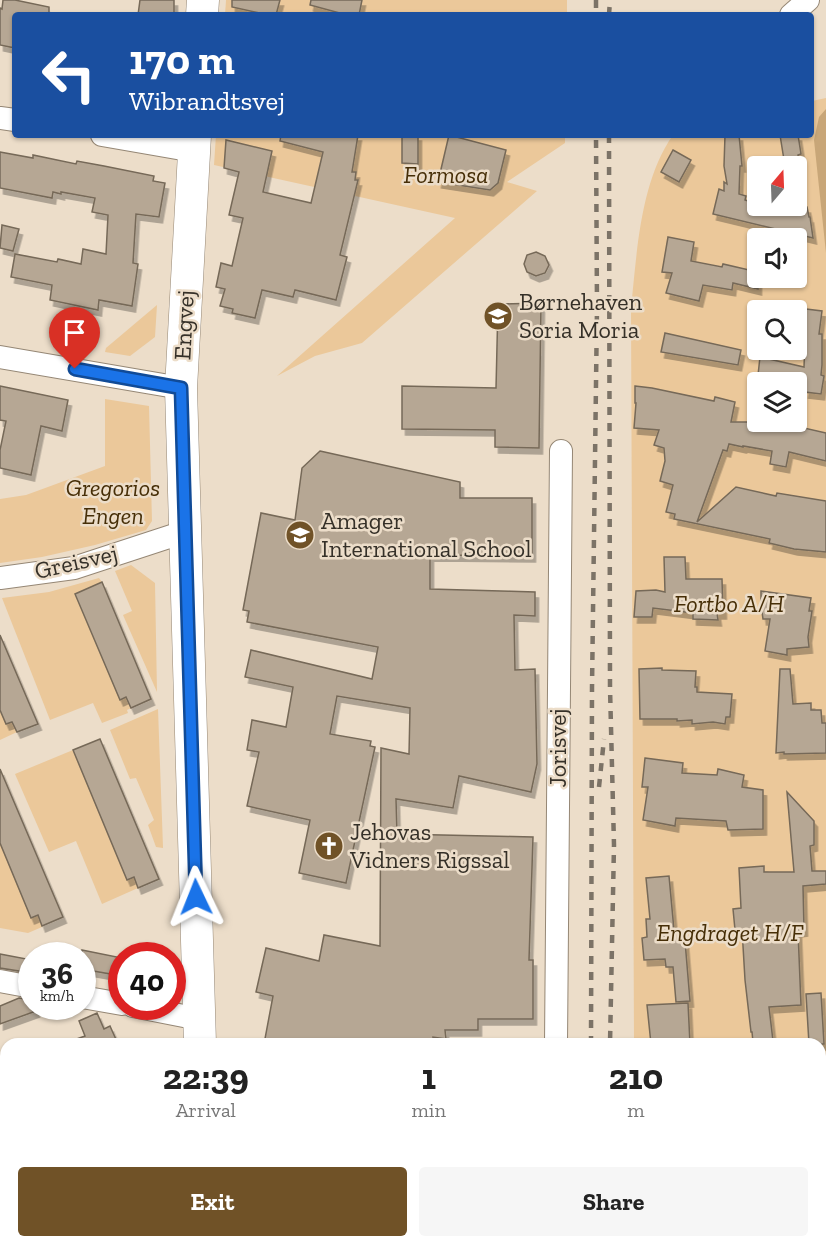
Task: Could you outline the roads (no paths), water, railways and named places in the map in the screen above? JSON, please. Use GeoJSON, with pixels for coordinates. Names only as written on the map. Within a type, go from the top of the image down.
{"type":"FeatureCollection","features":[{"type":"Feature","properties":{"kind":"street"},"geometry":{"type":"LineString","coordinates":[[794,12],[808,0]]}},
{"type":"Feature","properties":{"kind":"street"},"geometry":{"type":"LineString","coordinates":[[137,138],[195,143]]}},
{"type":"Feature","properties":{"kind":"street","name":"Engvej"},"geometry":{"type":"LineString","coordinates":[[169,1020],[200,1032],[181,388],[195,143]]}},
{"type":"Feature","properties":{"kind":"street"},"geometry":{"type":"LineString","coordinates":[[0,357],[181,388]]}},
{"type":"Feature","properties":{"kind":"street","name":"Jorisvej"},"geometry":{"type":"LineString","coordinates":[[556,1038],[561,451]]}},
{"type":"Feature","properties":{"kind":"street","name":"Greisvej"},"geometry":{"type":"LineString","coordinates":[[0,578],[74,568],[184,532]]}},
{"type":"Feature","properties":{"kind":"street"},"geometry":{"type":"LineString","coordinates":[[0,981],[18,984]]}},
{"type":"Feature","properties":{"kind":"railway"},"geometry":{"type":"LineString","coordinates":[[596,0],[596,12]]}},
{"type":"Feature","properties":{"kind":"railway"},"geometry":{"type":"LineString","coordinates":[[609,12],[610,0]]}},
{"type":"Feature","properties":{"kind":"railway"},"geometry":{"type":"LineString","coordinates":[[591,1038],[592,688],[597,308],[596,138]]}},
{"type":"Feature","properties":{"kind":"railway"},"geometry":{"type":"LineString","coordinates":[[609,138],[610,688],[614,845],[610,1038]]}},
{"type":"Feature","properties":{"kind":"railway"},"geometry":{"type":"LineString","coordinates":[[599,787],[604,739]]}},
{"type":"Feature","properties":{"kind":"place","name":"Børnehaven Soria Moria"},"geometry":{"type":"Point","coordinates":[498,316]}},
{"type":"Feature","properties":{"kind":"place","name":"Amager International School"},"geometry":{"type":"Point","coordinates":[300,535]}},
{"type":"Feature","properties":{"kind":"place","name":"Jehovas Vidners Rigssal"},"geometry":{"type":"Point","coordinates":[329,846]}},
{"type":"Feature","properties":{"kind":"park label","name":"Formosa"},"geometry":{"type":"Point","coordinates":[446,175]}},
{"type":"Feature","properties":{"kind":"park label","name":"Gregorios Engen"},"geometry":{"type":"Point","coordinates":[113,502]}},
{"type":"Feature","properties":{"kind":"park label","name":"Fortbo A/H"},"geometry":{"type":"Point","coordinates":[729,604]}},
{"type":"Feature","properties":{"kind":"park label","name":"Engdraget H/F"},"geometry":{"type":"Point","coordinates":[730,933]}}]}
